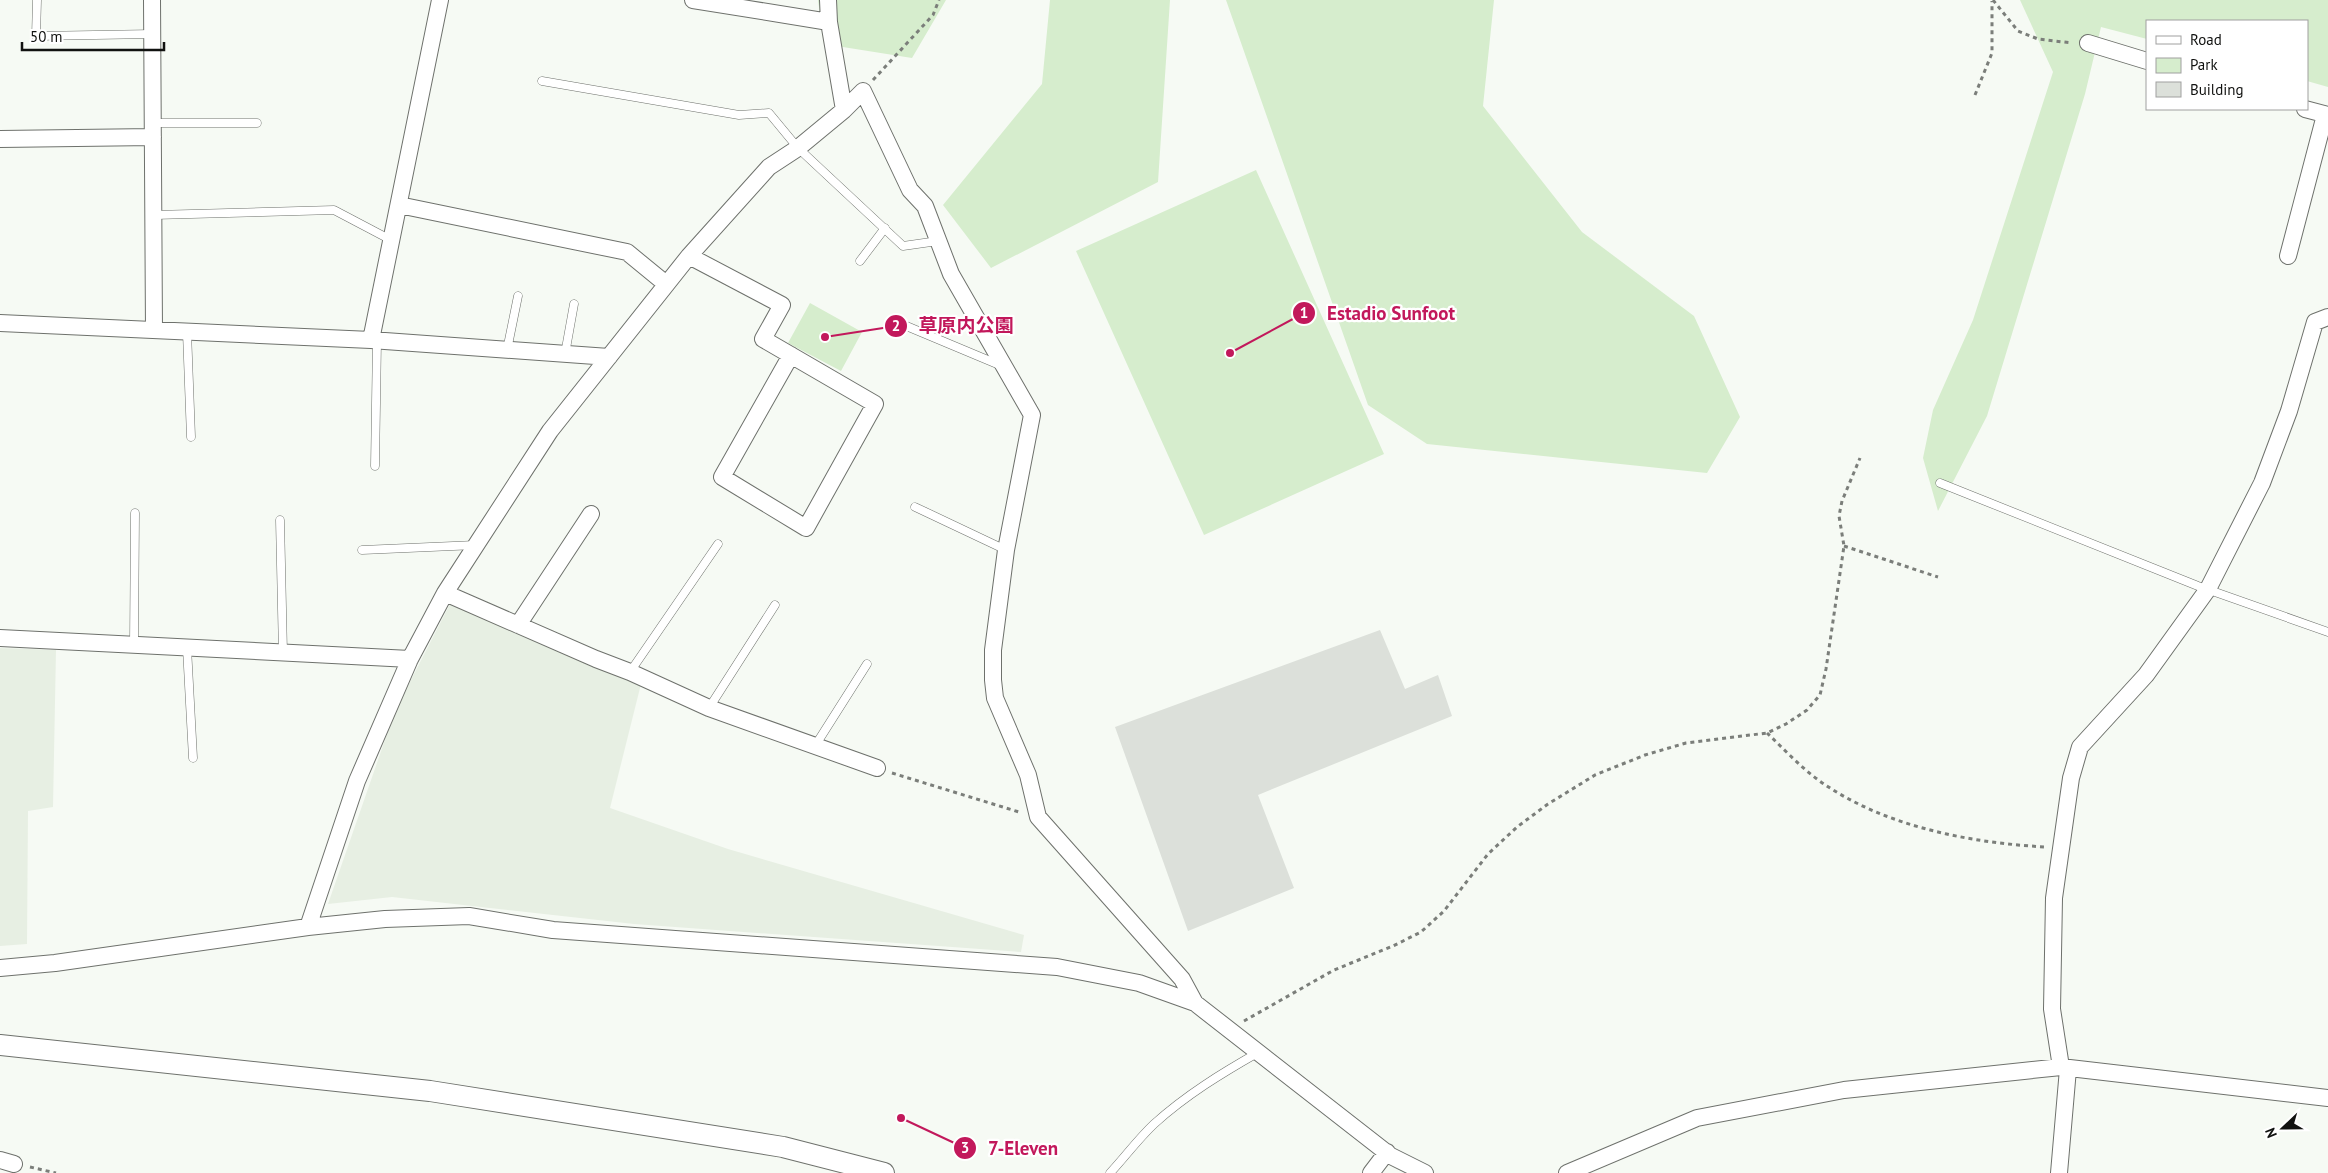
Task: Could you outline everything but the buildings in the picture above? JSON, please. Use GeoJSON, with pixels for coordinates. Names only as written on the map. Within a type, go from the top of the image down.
{"type":"FeatureCollection","features":[{"type":"Feature","properties":{"kind":"street"},"geometry":{"type":"LineString","coordinates":[[152,0],[154,330]]}},
{"type":"Feature","properties":{"kind":"street"},"geometry":{"type":"LineString","coordinates":[[374,341],[392,240],[440,0]]}},
{"type":"Feature","properties":{"kind":"street"},"geometry":{"type":"LineString","coordinates":[[693,0],[829,22]]}},
{"type":"Feature","properties":{"kind":"street"},"geometry":{"type":"LineString","coordinates":[[828,0],[829,22],[844,110]]}},
{"type":"Feature","properties":{"kind":"street"},"geometry":{"type":"LineString","coordinates":[[2088,43],[2146,61]]}},
{"type":"Feature","properties":{"kind":"street"},"geometry":{"type":"LineString","coordinates":[[308,927],[357,781],[410,659],[445,594],[550,430],[689,256],[769,166],[798,148],[844,110],[863,91],[910,190],[926,206],[951,274],[1032,415],[1006,550],[993,650],[993,680],[995,698],[1028,775],[1038,817],[1182,980],[1196,1002],[1387,1152],[1425,1173]]}},
{"type":"Feature","properties":{"kind":"street"},"geometry":{"type":"LineString","coordinates":[[2288,256],[2327,115],[2308,110]]}},
{"type":"Feature","properties":{"kind":"street"},"geometry":{"type":"LineString","coordinates":[[0,138],[153,130]]}},
{"type":"Feature","properties":{"kind":"street"},"geometry":{"type":"LineString","coordinates":[[399,204],[627,252],[666,284]]}},
{"type":"Feature","properties":{"kind":"street"},"geometry":{"type":"LineString","coordinates":[[689,256],[782,305],[763,339],[875,404],[806,528],[722,477],[790,355]]}},
{"type":"Feature","properties":{"kind":"street"},"geometry":{"type":"LineString","coordinates":[[2059,1173],[2064,1068],[2052,1009],[2054,898],[2071,778],[2080,748],[2146,675],[2208,589],[2262,483],[2289,410],[2315,322],[2328,317]]}},
{"type":"Feature","properties":{"kind":"street"},"geometry":{"type":"LineString","coordinates":[[0,323],[374,341],[609,357]]}},
{"type":"Feature","properties":{"kind":"street"},"geometry":{"type":"LineString","coordinates":[[518,625],[590,514]]}},
{"type":"Feature","properties":{"kind":"street"},"geometry":{"type":"LineString","coordinates":[[445,594],[630,672],[709,708],[877,768]]}},
{"type":"Feature","properties":{"kind":"street"},"geometry":{"type":"LineString","coordinates":[[0,638],[410,659]]}},
{"type":"Feature","properties":{"kind":"street"},"geometry":{"type":"LineString","coordinates":[[0,968],[55,963],[308,927],[385,919],[469,916],[553,930],[1057,967],[1139,983],[1196,1002]]}},
{"type":"Feature","properties":{"kind":"street"},"geometry":{"type":"LineString","coordinates":[[0,1045],[430,1091],[783,1147],[884,1173]]}},
{"type":"Feature","properties":{"kind":"street"},"geometry":{"type":"LineString","coordinates":[[1566,1173],[1697,1118],[1844,1090],[2064,1068],[2328,1098]]}},
{"type":"Feature","properties":{"kind":"street"},"geometry":{"type":"LineString","coordinates":[[1371,1173],[1387,1152]]}},
{"type":"Feature","properties":{"kind":"lane"},"geometry":{"type":"LineString","coordinates":[[37,0],[36,36],[153,34]]}},
{"type":"Feature","properties":{"kind":"lane"},"geometry":{"type":"LineString","coordinates":[[542,81],[739,115],[769,114],[798,148],[903,246],[938,241]]}},
{"type":"Feature","properties":{"kind":"lane"},"geometry":{"type":"LineString","coordinates":[[153,130],[257,123]]}},
{"type":"Feature","properties":{"kind":"lane"},"geometry":{"type":"LineString","coordinates":[[154,215],[334,210],[392,240]]}},
{"type":"Feature","properties":{"kind":"lane"},"geometry":{"type":"LineString","coordinates":[[860,261],[884,228]]}},
{"type":"Feature","properties":{"kind":"lane"},"geometry":{"type":"LineString","coordinates":[[507,350],[518,296]]}},
{"type":"Feature","properties":{"kind":"lane"},"geometry":{"type":"LineString","coordinates":[[565,354],[574,304]]}},
{"type":"Feature","properties":{"kind":"lane"},"geometry":{"type":"LineString","coordinates":[[892,320],[1004,367]]}},
{"type":"Feature","properties":{"kind":"lane"},"geometry":{"type":"LineString","coordinates":[[187,332],[191,437]]}},
{"type":"Feature","properties":{"kind":"lane"},"geometry":{"type":"LineString","coordinates":[[374,341],[375,466]]}},
{"type":"Feature","properties":{"kind":"lane"},"geometry":{"type":"LineString","coordinates":[[1940,483],[2208,589],[2328,632]]}},
{"type":"Feature","properties":{"kind":"lane"},"geometry":{"type":"LineString","coordinates":[[914,507],[1006,550]]}},
{"type":"Feature","properties":{"kind":"lane"},"geometry":{"type":"LineString","coordinates":[[134,645],[135,513]]}},
{"type":"Feature","properties":{"kind":"lane"},"geometry":{"type":"LineString","coordinates":[[280,520],[283,653]]}},
{"type":"Feature","properties":{"kind":"lane"},"geometry":{"type":"LineString","coordinates":[[630,672],[718,544]]}},
{"type":"Feature","properties":{"kind":"lane"},"geometry":{"type":"LineString","coordinates":[[362,550],[476,545]]}},
{"type":"Feature","properties":{"kind":"lane"},"geometry":{"type":"LineString","coordinates":[[709,708],[776,605]]}},
{"type":"Feature","properties":{"kind":"lane"},"geometry":{"type":"LineString","coordinates":[[187,648],[193,758]]}},
{"type":"Feature","properties":{"kind":"lane"},"geometry":{"type":"LineString","coordinates":[[815,746],[867,664]]}},
{"type":"Feature","properties":{"kind":"lane"},"geometry":{"type":"LineString","coordinates":[[1110,1173],[1153,1125],[1183,1100],[1224,1071],[1259,1052]]}},
{"type":"Feature","properties":{"kind":"path"},"geometry":{"type":"LineString","coordinates":[[863,91],[932,16],[939,0]]}},
{"type":"Feature","properties":{"kind":"path"},"geometry":{"type":"LineString","coordinates":[[1992,0],[2018,31],[2055,42],[2088,43]]}},
{"type":"Feature","properties":{"kind":"path"},"geometry":{"type":"LineString","coordinates":[[1975,95],[1992,53],[1992,0]]}},
{"type":"Feature","properties":{"kind":"path"},"geometry":{"type":"LineString","coordinates":[[1230,1029],[1334,970],[1422,932],[1444,911],[1488,854],[1517,827],[1548,804],[1595,775],[1645,755],[1686,743],[1767,733],[1786,724],[1807,710],[1820,695],[1826,669],[1844,546],[1839,516],[1842,501],[1860,458]]}},
{"type":"Feature","properties":{"kind":"path"},"geometry":{"type":"LineString","coordinates":[[1844,546],[1938,576]]}},
{"type":"Feature","properties":{"kind":"path"},"geometry":{"type":"LineString","coordinates":[[1767,733],[1823,783],[1851,800],[1888,816],[1976,839],[2061,848]]}},
{"type":"Feature","properties":{"kind":"path"},"geometry":{"type":"LineString","coordinates":[[877,768],[1038,817]]}},
{"type":"Feature","properties":{"kind":"path"},"geometry":{"type":"LineString","coordinates":[[7,1162],[56,1173]]}},
{"type":"Feature","properties":{"kind":"shaded area"},"geometry":{"type":"Polygon","coordinates":[[[450,604],[641,684],[610,808],[728,849],[1024,935],[1021,952],[634,924],[392,897],[328,904],[395,711],[450,604]]]}},
{"type":"Feature","properties":{"kind":"shaded area"},"geometry":{"type":"Polygon","coordinates":[[[0,648],[56,650],[53,807],[28,811],[27,944],[0,946],[0,648]]]}},
{"type":"Feature","properties":{"kind":"green space"},"geometry":{"type":"Polygon","coordinates":[[[818,0],[946,0],[912,58],[824,44],[818,0]]]}},
{"type":"Feature","properties":{"kind":"green space"},"geometry":{"type":"Polygon","coordinates":[[[1050,0],[1170,0],[1158,182],[991,268],[943,205],[1042,84],[1050,0]]]}},
{"type":"Feature","properties":{"kind":"green space"},"geometry":{"type":"Polygon","coordinates":[[[1226,0],[1494,0],[1483,106],[1582,232],[1694,316],[1740,417],[1707,473],[1427,444],[1368,405],[1226,0]]]}},
{"type":"Feature","properties":{"kind":"green space"},"geometry":{"type":"Polygon","coordinates":[[[2020,0],[2328,0],[2328,87],[2308,81],[2308,20],[2146,20],[2146,39],[2101,27],[2085,94],[1987,416],[1938,511],[1923,458],[1933,410],[1973,320],[2053,72],[2020,0]]]}},
{"type":"Feature","properties":{"kind":"green space"},"geometry":{"type":"Polygon","coordinates":[[[1256,170],[1384,454],[1204,535],[1076,251],[1256,170]]]}},
{"type":"Feature","properties":{"kind":"green space"},"geometry":{"type":"Polygon","coordinates":[[[810,303],[862,332],[841,371],[788,343],[810,303]]]}},
{"type":"Feature","properties":{"kind":"place","name":"草原内公園"},"geometry":{"type":"Point","coordinates":[825,337]}},
{"type":"Feature","properties":{"kind":"place","name":"Estadio Sunfoot"},"geometry":{"type":"Point","coordinates":[1230,353]}},
{"type":"Feature","properties":{"kind":"place","name":"7-Eleven"},"geometry":{"type":"Point","coordinates":[901,1118]}}]}
